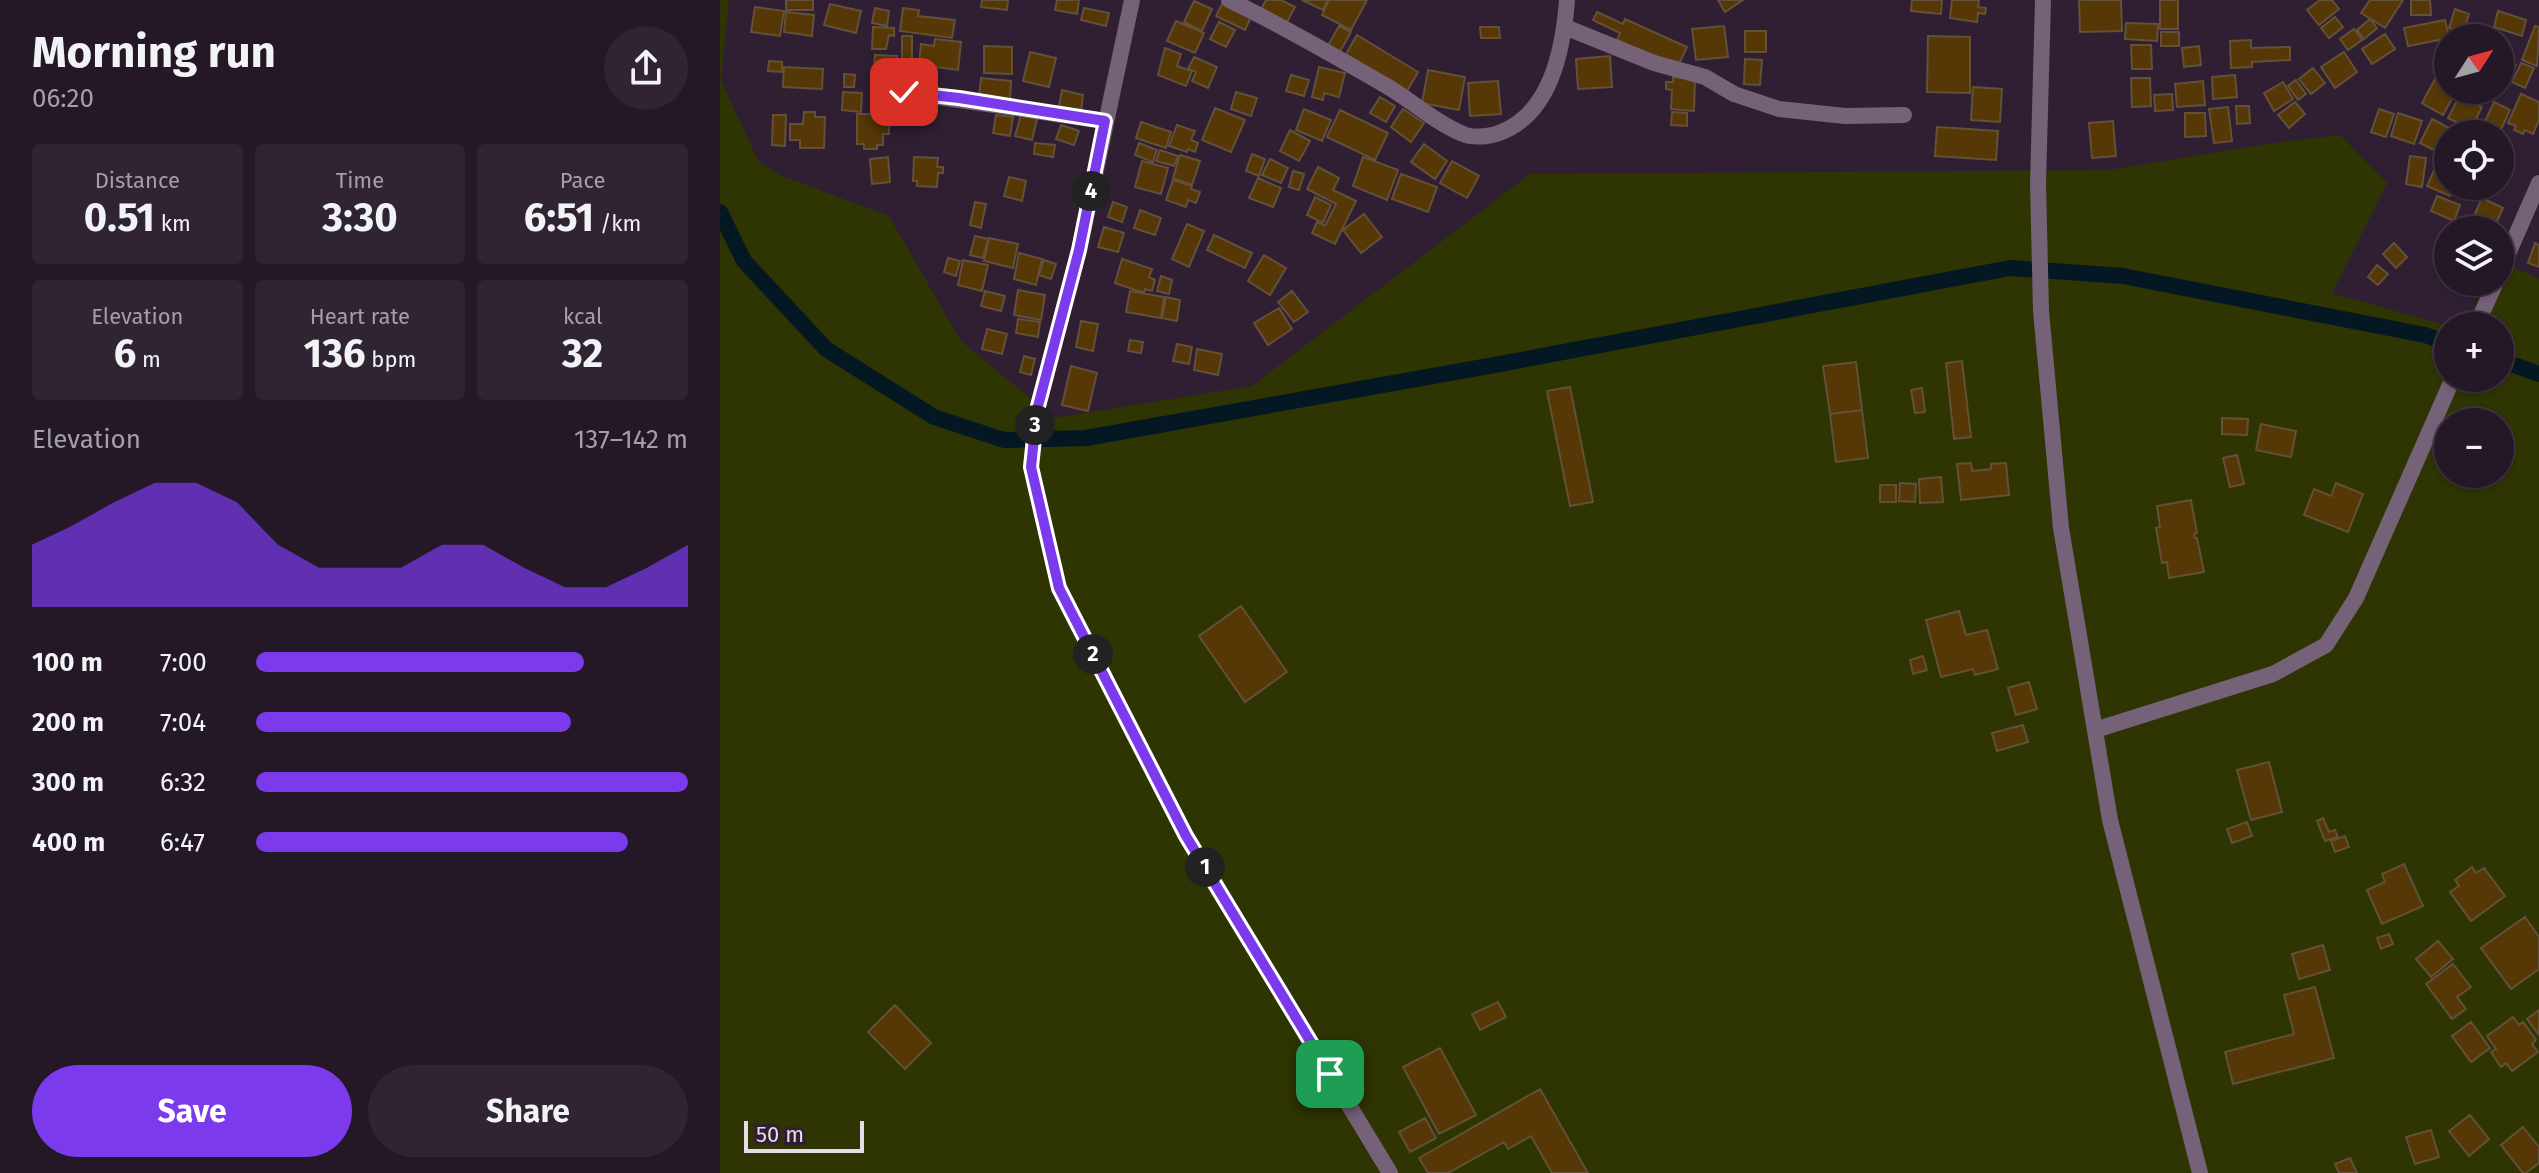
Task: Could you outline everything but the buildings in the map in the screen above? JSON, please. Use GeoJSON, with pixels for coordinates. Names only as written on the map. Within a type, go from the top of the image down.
{"type":"FeatureCollection","features":[{"type":"Feature","properties":{"kind":"street"},"geometry":{"type":"LineString","coordinates":[[1132,0],[1079,250],[1037,410],[1031,467],[1059,588],[1066,602],[1186,836],[1390,1173]]}},
{"type":"Feature","properties":{"kind":"street"},"geometry":{"type":"LineString","coordinates":[[1229,0],[1388,86],[1465,135],[1493,135],[1510,129],[1533,111],[1547,90],[1565,27],[1567,0]]}},
{"type":"Feature","properties":{"kind":"street"},"geometry":{"type":"LineString","coordinates":[[2043,0],[2038,184],[2041,311],[2061,528],[2110,820],[2200,1173]]}},
{"type":"Feature","properties":{"kind":"street"},"geometry":{"type":"LineString","coordinates":[[1565,27],[1654,63],[1705,77],[1734,94],[1779,109],[1845,116],[1904,115]]}},
{"type":"Feature","properties":{"kind":"street"},"geometry":{"type":"LineString","coordinates":[[904,92],[1105,121]]}},
{"type":"Feature","properties":{"kind":"street"},"geometry":{"type":"LineString","coordinates":[[2514,240],[2539,183]]}},
{"type":"Feature","properties":{"kind":"street"},"geometry":{"type":"LineString","coordinates":[[2095,730],[2273,674],[2326,645],[2356,598],[2447,392]]}},
{"type":"Feature","properties":{"kind":"green space"},"geometry":{"type":"Polygon","coordinates":[[[720,0],[729,0],[721,81],[759,162],[782,176],[889,216],[961,341],[1054,418],[1252,386],[1530,174],[2108,170],[2340,135],[2387,183],[2332,293],[2434,322],[2434,392],[2514,392],[2514,312],[2472,312],[2479,296],[2514,296],[2514,267],[2539,279],[2539,1173],[720,1173],[720,0]]]}},
{"type":"Feature","properties":{"kind":"waterway"},"geometry":{"type":"LineString","coordinates":[[720,212],[744,261],[826,349],[934,417],[1004,440],[1086,438],[2010,268],[2123,276],[2434,338]]}},
{"type":"Feature","properties":{"kind":"waterway"},"geometry":{"type":"LineString","coordinates":[[2514,365],[2539,374]]}},
{"type":"Feature","properties":{"kind":"route"},"geometry":{"type":"LineString","coordinates":[[904,92],[1105,121],[1079,250],[1037,410],[1031,467],[1059,588],[1186,836],[1330,1074]]}}]}
